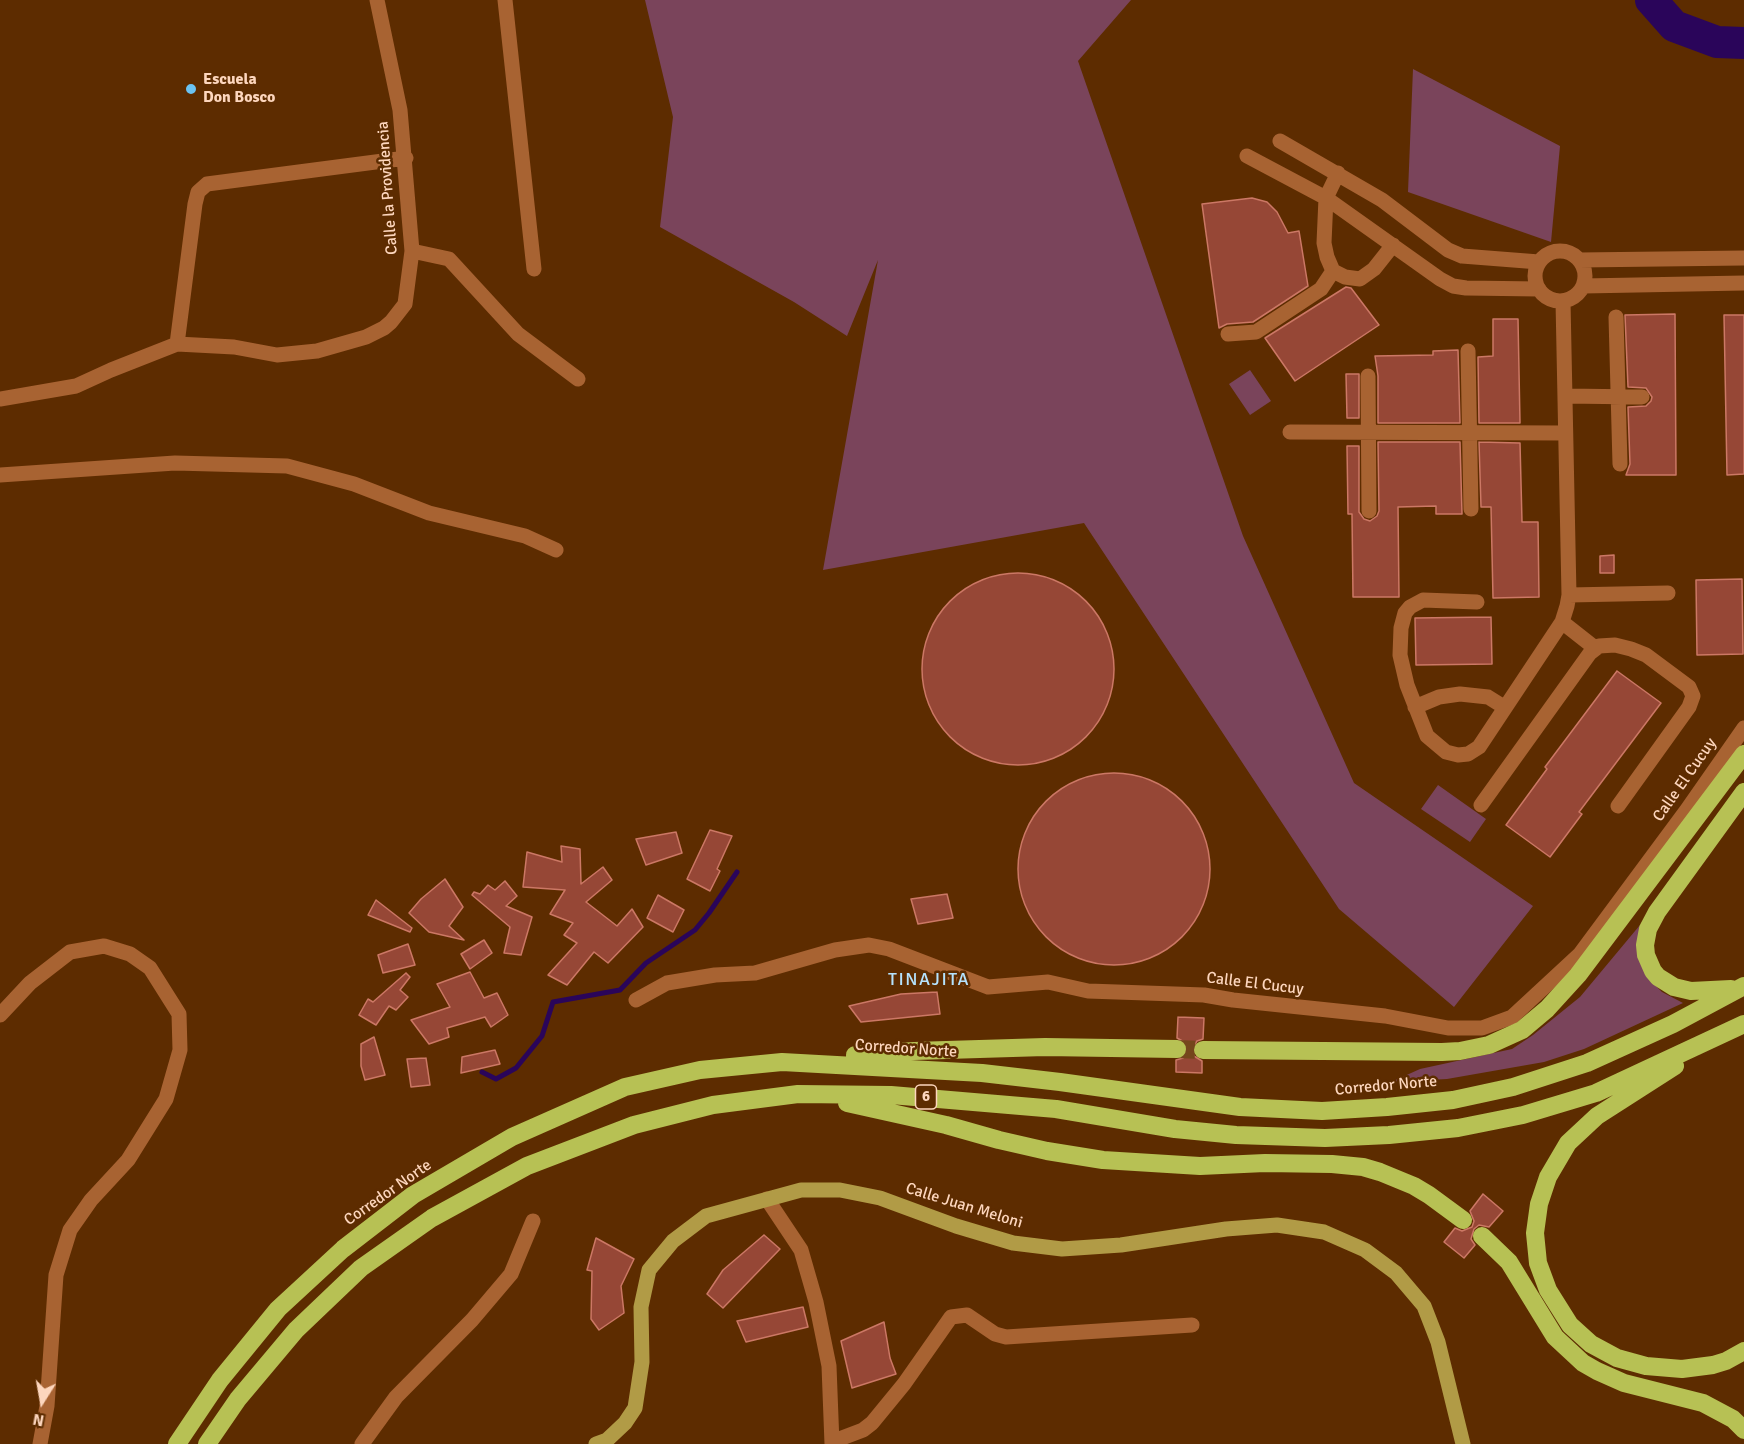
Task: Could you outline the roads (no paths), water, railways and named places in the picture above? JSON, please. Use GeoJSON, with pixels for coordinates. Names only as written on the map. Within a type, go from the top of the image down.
{"type":"FeatureCollection","features":[{"type":"Feature","properties":{"kind":"highway"},"geometry":{"type":"LineString","coordinates":[[1203,1050],[1460,1051],[1489,1045],[1521,1030],[1547,1009],[1578,975],[1744,754]]}},
{"type":"Feature","properties":{"kind":"highway"},"geometry":{"type":"LineString","coordinates":[[1742,987],[1691,991],[1674,987],[1653,971],[1646,955],[1645,945],[1648,929],[1657,912],[1744,792]]}},
{"type":"Feature","properties":{"kind":"highway","name":"Corredor Norte"},"geometry":{"type":"LineString","coordinates":[[177,1444],[220,1380],[278,1309],[343,1249],[413,1195],[512,1137],[625,1087],[700,1070],[782,1062],[982,1073],[1240,1107],[1322,1111],[1387,1107],[1453,1100],[1513,1087],[1587,1064],[1673,1024],[1742,987]]}},
{"type":"Feature","properties":{"kind":"highway"},"geometry":{"type":"LineString","coordinates":[[1739,1026],[1597,1116],[1575,1136],[1554,1165],[1543,1190],[1536,1219],[1535,1247],[1542,1277],[1554,1302],[1581,1336],[1603,1351],[1646,1366],[1682,1369],[1713,1365],[1744,1351]]}},
{"type":"Feature","properties":{"kind":"highway","name":"6"},"geometry":{"type":"LineString","coordinates":[[207,1444],[238,1399],[296,1330],[361,1268],[432,1218],[527,1166],[634,1125],[713,1105],[798,1094],[891,1095],[1056,1109],[1175,1129],[1236,1135],[1325,1138],[1389,1135],[1458,1128],[1523,1115],[1596,1093],[1739,1026]]}},
{"type":"Feature","properties":{"kind":"highway"},"geometry":{"type":"LineString","coordinates":[[782,1062],[914,1051],[973,1049],[1045,1047],[1177,1049]]}},
{"type":"Feature","properties":{"kind":"highway"},"geometry":{"type":"LineString","coordinates":[[798,1094],[880,1109],[1047,1151],[1103,1160],[1178,1165],[1265,1163],[1363,1167],[1414,1186],[1463,1220]]}},
{"type":"Feature","properties":{"kind":"highway"},"geometry":{"type":"LineString","coordinates":[[1482,1236],[1509,1262],[1555,1337],[1583,1363],[1624,1383],[1703,1403],[1728,1416],[1744,1430]]}},
{"type":"Feature","properties":{"kind":"main road","name":"Calle Juan Meloni"},"geometry":{"type":"LineString","coordinates":[[596,1444],[607,1440],[625,1423],[635,1408],[642,1362],[641,1307],[649,1270],[673,1241],[706,1216],[801,1190],[840,1190],[880,1198],[956,1226],[1013,1243],[1062,1249],[1121,1245],[1226,1229],[1277,1225],[1324,1232],[1365,1250],[1396,1273],[1424,1306],[1438,1342],[1463,1444]]}},
{"type":"Feature","properties":{"kind":"street","name":"Calle la Providencia"},"geometry":{"type":"LineString","coordinates":[[0,399],[76,386],[177,344],[234,347],[277,355],[317,351],[366,337],[384,328],[399,313],[405,304],[412,251],[406,158],[400,110],[377,0]]}},
{"type":"Feature","properties":{"kind":"street"},"geometry":{"type":"LineString","coordinates":[[505,0],[534,268]]}},
{"type":"Feature","properties":{"kind":"street"},"geometry":{"type":"LineString","coordinates":[[1280,141],[1382,200],[1448,250],[1462,256],[1539,262]]}},
{"type":"Feature","properties":{"kind":"street"},"geometry":{"type":"LineString","coordinates":[[1247,156],[1326,198],[1440,279],[1454,286],[1539,289]]}},
{"type":"Feature","properties":{"kind":"street"},"geometry":{"type":"LineString","coordinates":[[177,344],[195,204],[198,192],[207,184],[406,158]]}},
{"type":"Feature","properties":{"kind":"street"},"geometry":{"type":"LineString","coordinates":[[1338,173],[1326,198],[1324,243],[1333,271],[1345,277],[1360,279],[1374,269],[1393,245]]}},
{"type":"Feature","properties":{"kind":"street"},"geometry":{"type":"LineString","coordinates":[[412,251],[449,259],[518,334],[579,379]]}},
{"type":"Feature","properties":{"kind":"street"},"geometry":{"type":"LineString","coordinates":[[1563,251],[1580,260],[1585,272],[1583,286],[1578,294],[1563,301],[1553,300],[1539,289],[1535,280],[1536,271],[1545,255],[1563,251]]}},
{"type":"Feature","properties":{"kind":"street"},"geometry":{"type":"LineString","coordinates":[[1580,260],[1744,258]]}},
{"type":"Feature","properties":{"kind":"street"},"geometry":{"type":"LineString","coordinates":[[1228,334],[1256,332],[1321,289],[1333,271]]}},
{"type":"Feature","properties":{"kind":"street"},"geometry":{"type":"LineString","coordinates":[[1583,286],[1744,283]]}},
{"type":"Feature","properties":{"kind":"street"},"geometry":{"type":"LineString","coordinates":[[1477,602],[1423,600],[1410,607],[1405,613],[1401,628],[1400,655],[1407,685],[1427,736],[1446,752],[1458,755],[1468,754],[1479,747],[1562,622],[1569,595],[1563,301]]}},
{"type":"Feature","properties":{"kind":"street"},"geometry":{"type":"LineString","coordinates":[[1616,317],[1620,464]]}},
{"type":"Feature","properties":{"kind":"street"},"geometry":{"type":"LineString","coordinates":[[1468,351],[1471,509]]}},
{"type":"Feature","properties":{"kind":"street"},"geometry":{"type":"LineString","coordinates":[[1368,376],[1370,511]]}},
{"type":"Feature","properties":{"kind":"street"},"geometry":{"type":"LineString","coordinates":[[1565,396],[1642,397]]}},
{"type":"Feature","properties":{"kind":"street"},"geometry":{"type":"LineString","coordinates":[[1290,432],[1565,433]]}},
{"type":"Feature","properties":{"kind":"street"},"geometry":{"type":"LineString","coordinates":[[0,476],[175,464],[287,466],[354,484],[429,513],[525,536],[556,550]]}},
{"type":"Feature","properties":{"kind":"street"},"geometry":{"type":"LineString","coordinates":[[1569,595],[1668,593]]}},
{"type":"Feature","properties":{"kind":"street"},"geometry":{"type":"LineString","coordinates":[[1562,622],[1595,648]]}},
{"type":"Feature","properties":{"kind":"street"},"geometry":{"type":"LineString","coordinates":[[1481,805],[1595,648],[1615,645],[1640,652],[1689,687],[1692,692],[1692,702],[1689,707],[1618,806]]}},
{"type":"Feature","properties":{"kind":"street"},"geometry":{"type":"LineString","coordinates":[[1415,707],[1439,698],[1460,694],[1488,697],[1504,707]]}},
{"type":"Feature","properties":{"kind":"street","name":"Calle El Cucuy"},"geometry":{"type":"LineString","coordinates":[[636,1000],[667,983],[715,975],[755,973],[835,950],[869,945],[889,949],[988,987],[1048,982],[1088,991],[1204,995],[1385,1016],[1448,1028],[1482,1028],[1512,1017],[1580,954],[1686,811],[1744,728]]}},
{"type":"Feature","properties":{"kind":"street"},"geometry":{"type":"LineString","coordinates":[[0,1015],[30,983],[70,952],[104,946],[130,954],[150,968],[179,1014],[180,1050],[166,1099],[128,1160],[91,1200],[70,1230],[56,1275],[47,1406],[40,1444]]}},
{"type":"Feature","properties":{"kind":"street"},"geometry":{"type":"LineString","coordinates":[[767,1199],[801,1250],[816,1302],[829,1366],[833,1442],[863,1430],[872,1423],[904,1384],[951,1317],[967,1315],[995,1334],[1006,1337],[1192,1325]]}},
{"type":"Feature","properties":{"kind":"street"},"geometry":{"type":"LineString","coordinates":[[363,1444],[396,1397],[472,1320],[511,1274],[533,1221]]}},
{"type":"Feature","properties":{"kind":"waterway"},"geometry":{"type":"LineString","coordinates":[[1651,0],[1674,26],[1717,42],[1744,43]]}},
{"type":"Feature","properties":{"kind":"waterway"},"geometry":{"type":"LineString","coordinates":[[482,1072],[496,1079],[516,1068],[542,1036],[553,1002],[620,990],[646,963],[695,930],[737,872]]}},
{"type":"Feature","properties":{"kind":"tunnel"},"geometry":{"type":"LineString","coordinates":[[1177,1049],[1203,1050]]}},
{"type":"Feature","properties":{"kind":"place","name":"Escuela Don Bosco"},"geometry":{"type":"Point","coordinates":[191,89]}},
{"type":"Feature","properties":{"kind":"district","name":"TINAJITA"},"geometry":{"type":"Point","coordinates":[929,980]}}]}
